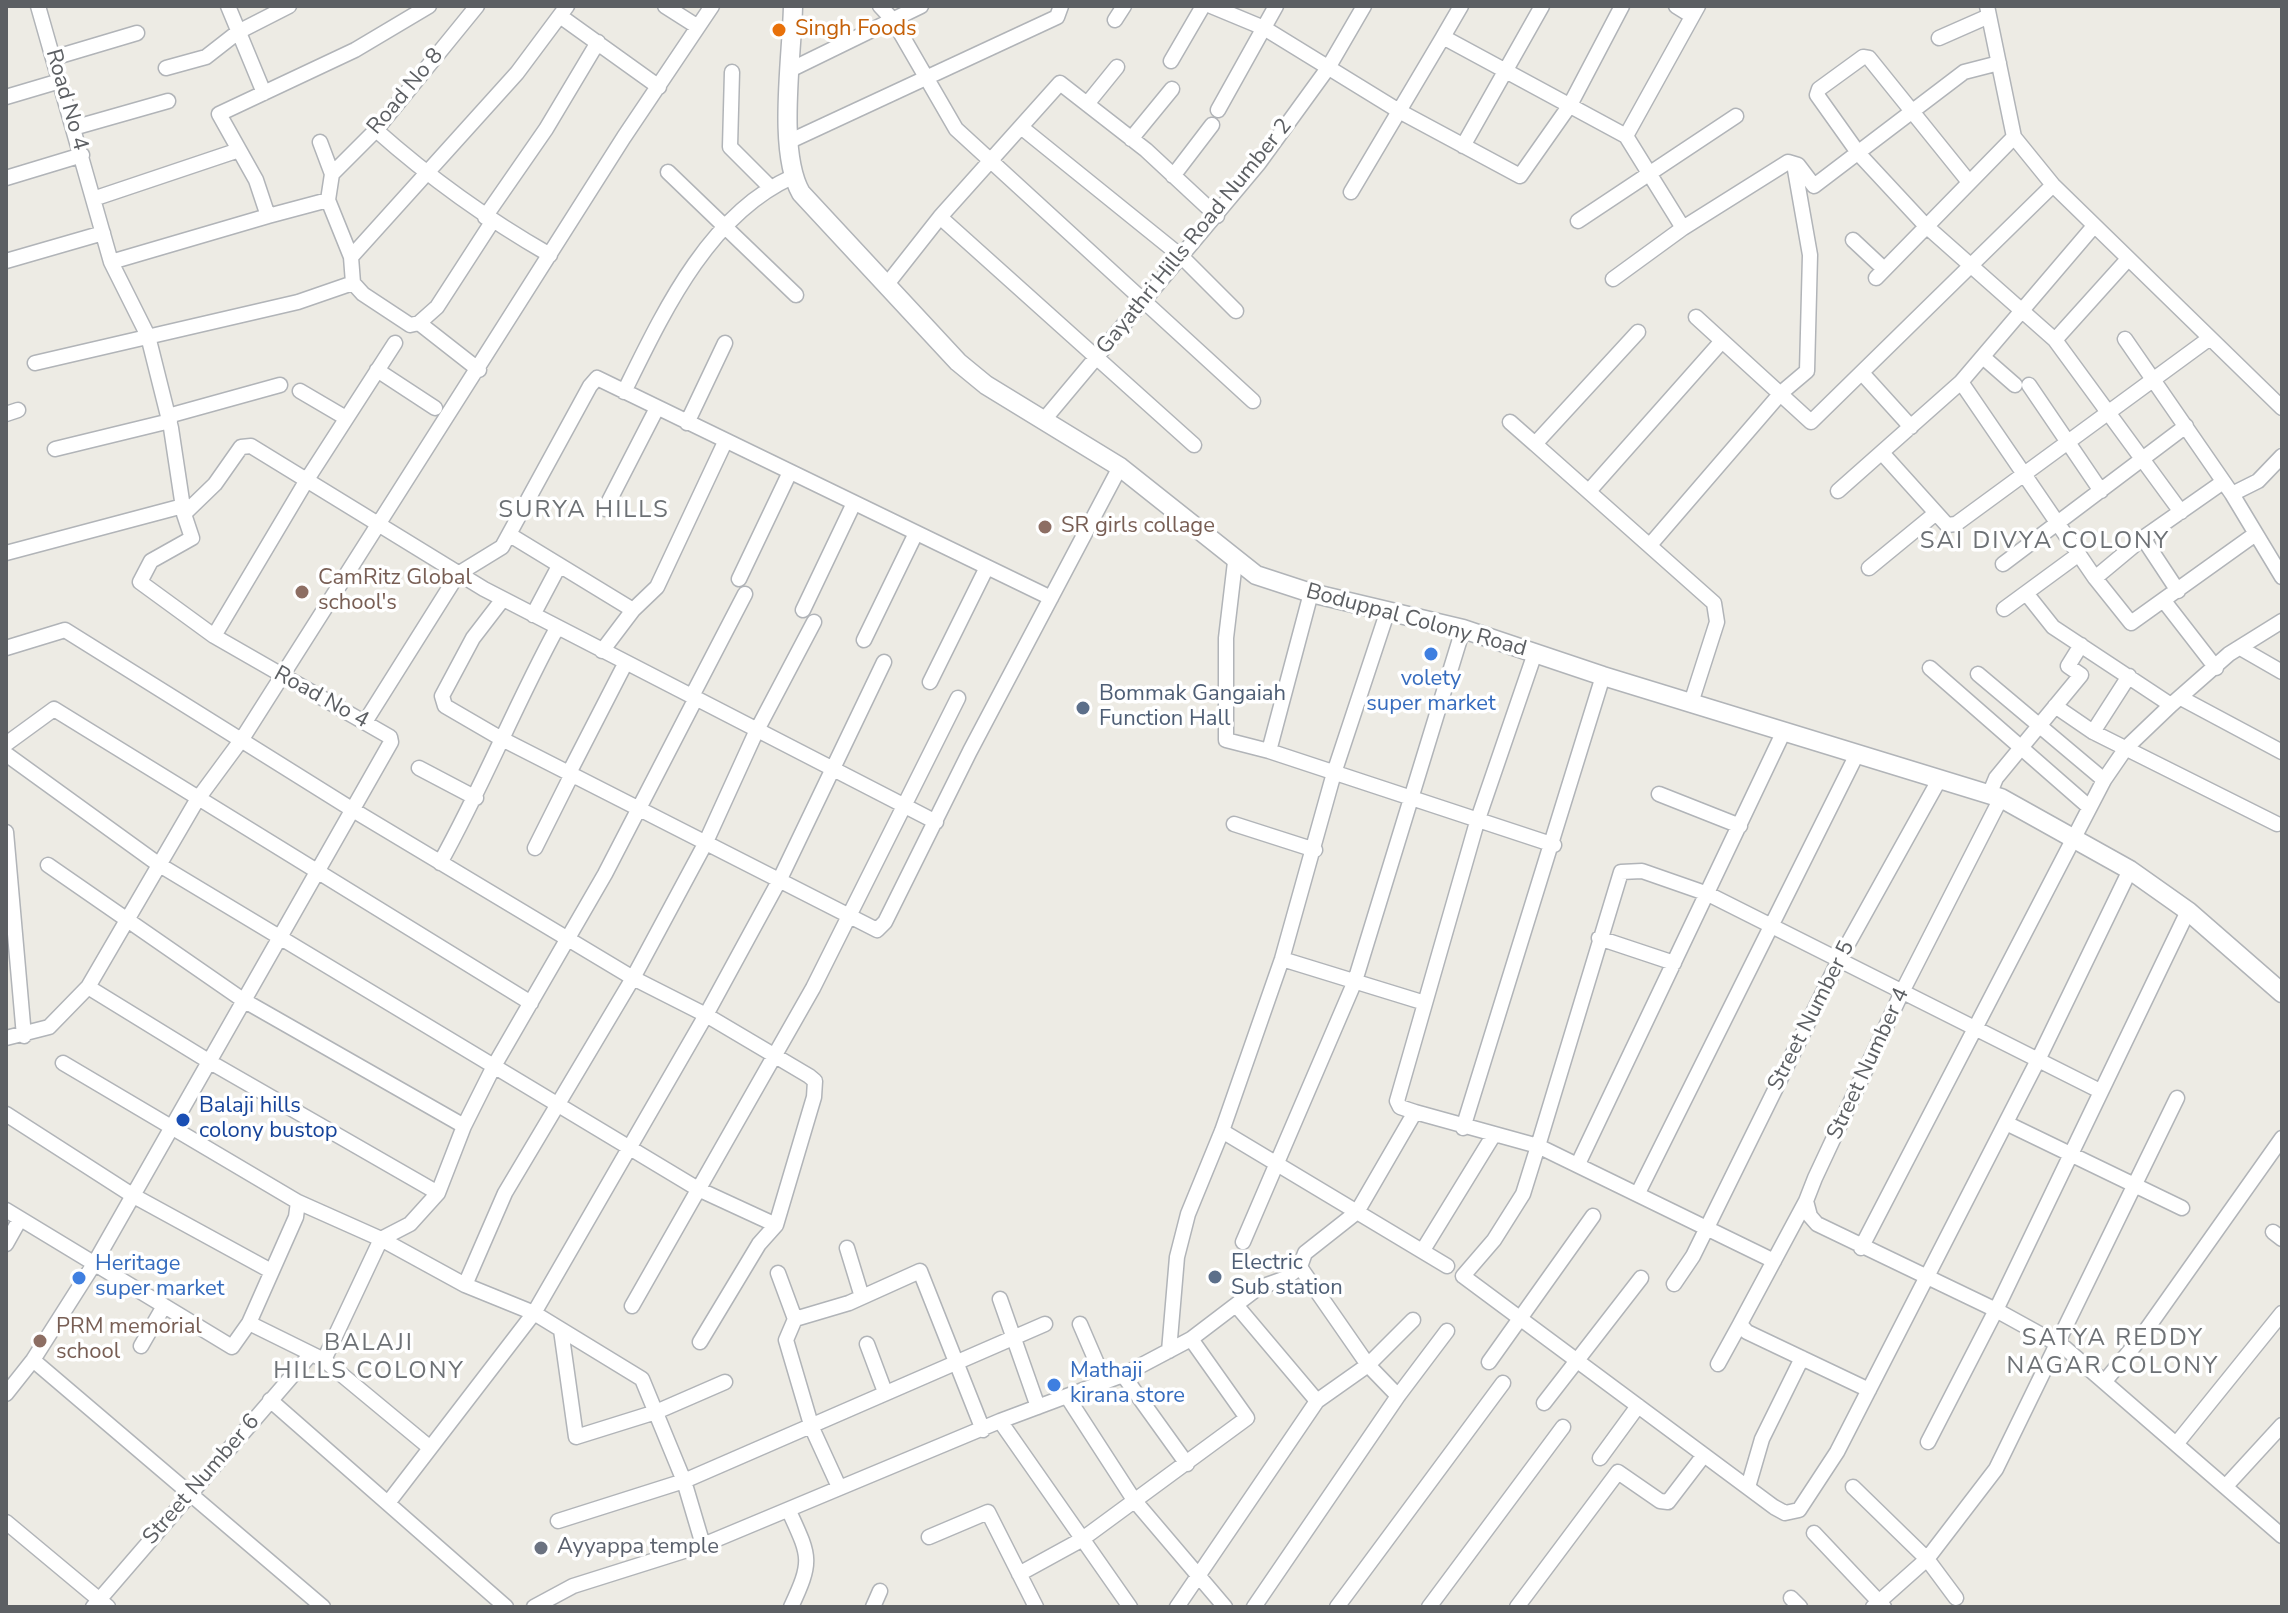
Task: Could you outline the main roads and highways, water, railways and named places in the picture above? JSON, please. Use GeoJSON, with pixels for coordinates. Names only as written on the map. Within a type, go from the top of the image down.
{"type":"FeatureCollection","features":[{"type":"Feature","properties":{"kind":"place","name":"Singh Foods"},"geometry":{"type":"Point","coordinates":[779,30]}},
{"type":"Feature","properties":{"kind":"place","name":"SR girls collage"},"geometry":{"type":"Point","coordinates":[1045,527]}},
{"type":"Feature","properties":{"kind":"place","name":"CamRitz Global school's"},"geometry":{"type":"Point","coordinates":[302,592]}},
{"type":"Feature","properties":{"kind":"place","name":"volety super market"},"geometry":{"type":"Point","coordinates":[1431,654]}},
{"type":"Feature","properties":{"kind":"place","name":"Bommak Gangaiah Function Hall"},"geometry":{"type":"Point","coordinates":[1083,708]}},
{"type":"Feature","properties":{"kind":"place","name":"Balaji hills colony bustop"},"geometry":{"type":"Point","coordinates":[183,1120]}},
{"type":"Feature","properties":{"kind":"place","name":"Electric Sub station"},"geometry":{"type":"Point","coordinates":[1215,1277]}},
{"type":"Feature","properties":{"kind":"place","name":"Heritage super market"},"geometry":{"type":"Point","coordinates":[79,1278]}},
{"type":"Feature","properties":{"kind":"place","name":"PRM memorial school"},"geometry":{"type":"Point","coordinates":[40,1341]}},
{"type":"Feature","properties":{"kind":"place","name":"Mathaji kirana store"},"geometry":{"type":"Point","coordinates":[1054,1385]}},
{"type":"Feature","properties":{"kind":"place","name":"Ayyappa temple"},"geometry":{"type":"Point","coordinates":[541,1548]}},
{"type":"Feature","properties":{"kind":"district","name":"SURYA HILLS"},"geometry":{"type":"Point","coordinates":[584,511]}},
{"type":"Feature","properties":{"kind":"district","name":"SAI DIVYA COLONY"},"geometry":{"type":"Point","coordinates":[2045,542]}},
{"type":"Feature","properties":{"kind":"district","name":"SATYA REDDY NAGAR COLONY"},"geometry":{"type":"Point","coordinates":[2113,1353]}},
{"type":"Feature","properties":{"kind":"district","name":"BALAJI HILLS COLONY"},"geometry":{"type":"Point","coordinates":[369,1358]}}]}
